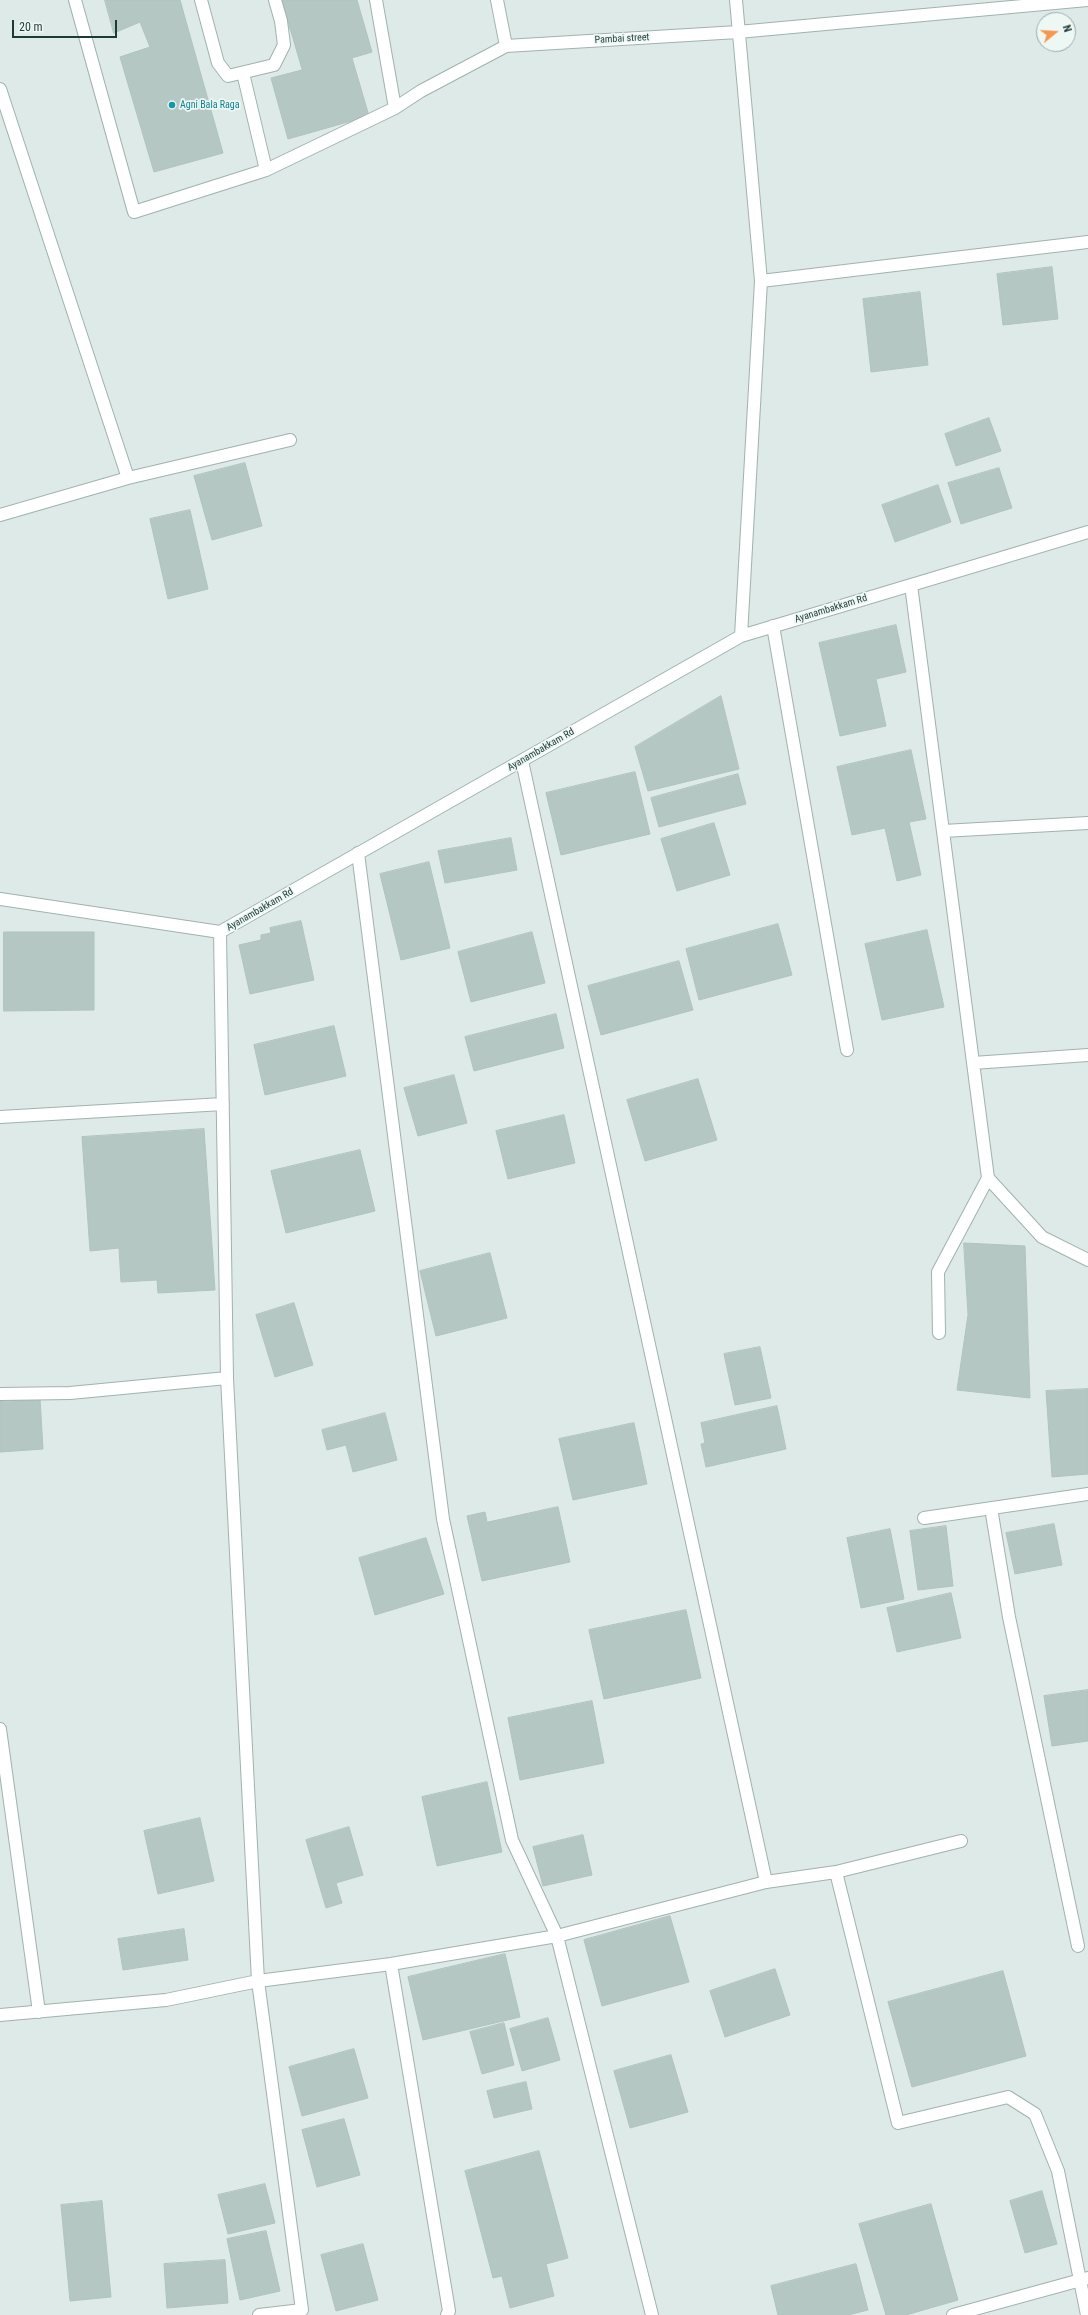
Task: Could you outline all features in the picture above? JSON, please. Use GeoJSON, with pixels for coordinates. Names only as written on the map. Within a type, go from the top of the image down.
{"type":"FeatureCollection","features":[{"type":"Feature","properties":{"kind":"street"},"geometry":{"type":"LineString","coordinates":[[75,0],[134,212],[266,170],[395,108],[421,91],[506,46],[497,0]]}},
{"type":"Feature","properties":{"kind":"street"},"geometry":{"type":"LineString","coordinates":[[201,0],[222,70],[228,76],[274,65],[284,46],[281,21],[275,0]]}},
{"type":"Feature","properties":{"kind":"street"},"geometry":{"type":"LineString","coordinates":[[376,0],[395,108]]}},
{"type":"Feature","properties":{"kind":"street"},"geometry":{"type":"LineString","coordinates":[[736,0],[761,281],[741,636]]}},
{"type":"Feature","properties":{"kind":"street","name":"Pambai street"},"geometry":{"type":"LineString","coordinates":[[506,46],[738,32],[1036,3],[1088,0]]}},
{"type":"Feature","properties":{"kind":"street"},"geometry":{"type":"LineString","coordinates":[[243,73],[266,170]]}},
{"type":"Feature","properties":{"kind":"street"},"geometry":{"type":"LineString","coordinates":[[0,89],[128,478]]}},
{"type":"Feature","properties":{"kind":"street"},"geometry":{"type":"LineString","coordinates":[[761,281],[1088,242]]}},
{"type":"Feature","properties":{"kind":"street"},"geometry":{"type":"LineString","coordinates":[[0,515],[128,478],[290,440]]}},
{"type":"Feature","properties":{"kind":"street","name":"Ayanambakkam Rd"},"geometry":{"type":"LineString","coordinates":[[0,899],[220,932],[741,636],[1088,532]]}},
{"type":"Feature","properties":{"kind":"street"},"geometry":{"type":"LineString","coordinates":[[911,585],[988,1178],[1042,1237],[1088,1260]]}},
{"type":"Feature","properties":{"kind":"street"},"geometry":{"type":"LineString","coordinates":[[773,626],[847,1050]]}},
{"type":"Feature","properties":{"kind":"street"},"geometry":{"type":"LineString","coordinates":[[522,761],[766,1882]]}},
{"type":"Feature","properties":{"kind":"street"},"geometry":{"type":"LineString","coordinates":[[943,831],[1088,823]]}},
{"type":"Feature","properties":{"kind":"street"},"geometry":{"type":"LineString","coordinates":[[358,854],[443,1519],[512,1840],[558,1936],[652,2315]]}},
{"type":"Feature","properties":{"kind":"street"},"geometry":{"type":"LineString","coordinates":[[220,932],[227,1378],[258,1982],[302,2313],[259,2315]]}},
{"type":"Feature","properties":{"kind":"street"},"geometry":{"type":"LineString","coordinates":[[973,1063],[1088,1055]]}},
{"type":"Feature","properties":{"kind":"street"},"geometry":{"type":"LineString","coordinates":[[0,1117],[223,1104]]}},
{"type":"Feature","properties":{"kind":"street"},"geometry":{"type":"LineString","coordinates":[[939,1333],[938,1272],[988,1178]]}},
{"type":"Feature","properties":{"kind":"street"},"geometry":{"type":"LineString","coordinates":[[0,1394],[70,1393],[227,1378]]}},
{"type":"Feature","properties":{"kind":"street"},"geometry":{"type":"LineString","coordinates":[[924,1518],[1088,1494]]}},
{"type":"Feature","properties":{"kind":"street"},"geometry":{"type":"LineString","coordinates":[[991,1508],[1009,1617],[1078,1946]]}},
{"type":"Feature","properties":{"kind":"street"},"geometry":{"type":"LineString","coordinates":[[0,1729],[39,2012]]}},
{"type":"Feature","properties":{"kind":"street"},"geometry":{"type":"LineString","coordinates":[[0,2015],[166,2000],[258,1982],[391,1964],[558,1936],[766,1882],[836,1872],[961,1841]]}},
{"type":"Feature","properties":{"kind":"street"},"geometry":{"type":"LineString","coordinates":[[836,1872],[898,2123],[1008,2097],[1036,2114],[1058,2171],[1084,2279],[1087,2315]]}},
{"type":"Feature","properties":{"kind":"street"},"geometry":{"type":"LineString","coordinates":[[391,1964],[449,2311],[447,2315]]}},
{"type":"Feature","properties":{"kind":"street"},"geometry":{"type":"LineString","coordinates":[[953,2315],[1084,2279]]}},
{"type":"Feature","properties":{"kind":"building","name":"Agni Bala Raga"},"geometry":{"type":"Polygon","coordinates":[[[105,0],[180,0],[223,153],[154,172],[120,57],[150,47],[140,22],[114,33],[105,0]]]}},
{"type":"Feature","properties":{"kind":"building"},"geometry":{"type":"Polygon","coordinates":[[[282,0],[357,0],[372,52],[352,58],[369,116],[288,139],[271,78],[302,70],[282,0]]]}},
{"type":"Feature","properties":{"kind":"building"},"geometry":{"type":"Polygon","coordinates":[[[1052,267],[1058,319],[1003,325],[997,274],[1052,267]]]}},
{"type":"Feature","properties":{"kind":"building"},"geometry":{"type":"Polygon","coordinates":[[[920,292],[928,365],[871,372],[863,299],[920,292]]]}},
{"type":"Feature","properties":{"kind":"building"},"geometry":{"type":"Polygon","coordinates":[[[989,418],[1001,451],[956,466],[945,434],[989,418]]]}},
{"type":"Feature","properties":{"kind":"building"},"geometry":{"type":"Polygon","coordinates":[[[245,463],[262,526],[212,540],[194,476],[245,463]]]}},
{"type":"Feature","properties":{"kind":"building"},"geometry":{"type":"Polygon","coordinates":[[[999,468],[1012,508],[961,524],[948,483],[999,468]]]}},
{"type":"Feature","properties":{"kind":"building"},"geometry":{"type":"Polygon","coordinates":[[[938,485],[951,522],[895,542],[882,505],[938,485]]]}},
{"type":"Feature","properties":{"kind":"building"},"geometry":{"type":"Polygon","coordinates":[[[190,510],[208,589],[168,599],[150,519],[190,510]]]}},
{"type":"Feature","properties":{"kind":"building"},"geometry":{"type":"Polygon","coordinates":[[[896,625],[906,672],[876,679],[886,726],[840,736],[819,643],[896,625]]]}},
{"type":"Feature","properties":{"kind":"building"},"geometry":{"type":"Polygon","coordinates":[[[721,696],[739,769],[648,791],[635,747],[721,696]]]}},
{"type":"Feature","properties":{"kind":"building"},"geometry":{"type":"Polygon","coordinates":[[[911,750],[926,819],[909,822],[921,875],[897,881],[885,828],[852,835],[837,767],[911,750]]]}},
{"type":"Feature","properties":{"kind":"building"},"geometry":{"type":"Polygon","coordinates":[[[635,772],[650,834],[561,855],[546,793],[635,772]]]}},
{"type":"Feature","properties":{"kind":"building"},"geometry":{"type":"Polygon","coordinates":[[[738,774],[746,804],[659,827],[651,798],[738,774]]]}},
{"type":"Feature","properties":{"kind":"building"},"geometry":{"type":"Polygon","coordinates":[[[714,823],[730,875],[677,891],[661,839],[714,823]]]}},
{"type":"Feature","properties":{"kind":"building"},"geometry":{"type":"Polygon","coordinates":[[[511,838],[517,870],[445,883],[438,851],[511,838]]]}},
{"type":"Feature","properties":{"kind":"building"},"geometry":{"type":"Polygon","coordinates":[[[429,862],[450,948],[401,960],[380,874],[429,862]]]}},
{"type":"Feature","properties":{"kind":"building"},"geometry":{"type":"Polygon","coordinates":[[[301,921],[314,980],[250,994],[239,945],[261,940],[261,935],[271,933],[270,928],[301,921]]]}},
{"type":"Feature","properties":{"kind":"building"},"geometry":{"type":"Polygon","coordinates":[[[778,924],[792,975],[699,1000],[686,949],[778,924]]]}},
{"type":"Feature","properties":{"kind":"building"},"geometry":{"type":"Polygon","coordinates":[[[927,930],[944,1007],[882,1020],[865,944],[927,930]]]}},
{"type":"Feature","properties":{"kind":"building"},"geometry":{"type":"Polygon","coordinates":[[[4,932],[94,932],[94,1010],[4,1011],[4,932]]]}},
{"type":"Feature","properties":{"kind":"building"},"geometry":{"type":"Polygon","coordinates":[[[532,932],[545,983],[471,1002],[458,952],[532,932]]]}},
{"type":"Feature","properties":{"kind":"building"},"geometry":{"type":"Polygon","coordinates":[[[679,961],[693,1010],[601,1035],[588,986],[679,961]]]}},
{"type":"Feature","properties":{"kind":"building"},"geometry":{"type":"Polygon","coordinates":[[[556,1014],[564,1048],[474,1071],[465,1037],[556,1014]]]}},
{"type":"Feature","properties":{"kind":"building"},"geometry":{"type":"Polygon","coordinates":[[[334,1026],[346,1076],[265,1095],[254,1045],[334,1026]]]}},
{"type":"Feature","properties":{"kind":"building"},"geometry":{"type":"Polygon","coordinates":[[[454,1075],[467,1123],[418,1136],[404,1088],[454,1075]]]}},
{"type":"Feature","properties":{"kind":"building"},"geometry":{"type":"Polygon","coordinates":[[[698,1079],[717,1140],[645,1161],[627,1100],[698,1079]]]}},
{"type":"Feature","properties":{"kind":"building"},"geometry":{"type":"Polygon","coordinates":[[[564,1115],[575,1163],[508,1179],[496,1131],[564,1115]]]}},
{"type":"Feature","properties":{"kind":"building"},"geometry":{"type":"Polygon","coordinates":[[[204,1129],[215,1290],[158,1293],[157,1280],[121,1282],[119,1248],[90,1251],[82,1137],[204,1129]]]}},
{"type":"Feature","properties":{"kind":"building"},"geometry":{"type":"Polygon","coordinates":[[[360,1150],[375,1211],[286,1233],[271,1171],[360,1150]]]}},
{"type":"Feature","properties":{"kind":"building"},"geometry":{"type":"Polygon","coordinates":[[[964,1243],[1025,1246],[1030,1398],[957,1390],[968,1315],[964,1243]]]}},
{"type":"Feature","properties":{"kind":"building"},"geometry":{"type":"Polygon","coordinates":[[[490,1253],[507,1318],[436,1336],[420,1271],[490,1253]]]}},
{"type":"Feature","properties":{"kind":"building"},"geometry":{"type":"Polygon","coordinates":[[[294,1303],[313,1365],[275,1377],[256,1315],[294,1303]]]}},
{"type":"Feature","properties":{"kind":"building"},"geometry":{"type":"Polygon","coordinates":[[[760,1347],[771,1398],[735,1405],[724,1354],[760,1347]]]}},
{"type":"Feature","properties":{"kind":"building"},"geometry":{"type":"Polygon","coordinates":[[[1088,1389],[1088,1474],[1052,1477],[1046,1391],[1088,1389]]]}},
{"type":"Feature","properties":{"kind":"building"},"geometry":{"type":"Polygon","coordinates":[[[40,1399],[43,1449],[0,1452],[0,1402],[40,1399]]]}},
{"type":"Feature","properties":{"kind":"building"},"geometry":{"type":"Polygon","coordinates":[[[777,1406],[786,1449],[706,1467],[701,1444],[705,1443],[701,1423],[777,1406]]]}},
{"type":"Feature","properties":{"kind":"building"},"geometry":{"type":"Polygon","coordinates":[[[385,1413],[397,1460],[353,1472],[346,1445],[327,1450],[322,1430],[385,1413]]]}},
{"type":"Feature","properties":{"kind":"building"},"geometry":{"type":"Polygon","coordinates":[[[634,1423],[647,1484],[573,1500],[559,1439],[634,1423]]]}},
{"type":"Feature","properties":{"kind":"building"},"geometry":{"type":"Polygon","coordinates":[[[558,1507],[570,1562],[482,1581],[467,1516],[485,1512],[487,1522],[558,1507]]]}},
{"type":"Feature","properties":{"kind":"building"},"geometry":{"type":"Polygon","coordinates":[[[1054,1524],[1062,1565],[1015,1574],[1006,1533],[1054,1524]]]}},
{"type":"Feature","properties":{"kind":"building"},"geometry":{"type":"Polygon","coordinates":[[[946,1526],[953,1586],[918,1590],[910,1531],[946,1526]]]}},
{"type":"Feature","properties":{"kind":"building"},"geometry":{"type":"Polygon","coordinates":[[[890,1529],[904,1599],[861,1608],[847,1538],[890,1529]]]}},
{"type":"Feature","properties":{"kind":"building"},"geometry":{"type":"Polygon","coordinates":[[[426,1538],[444,1594],[375,1615],[359,1558],[426,1538]]]}},
{"type":"Feature","properties":{"kind":"building"},"geometry":{"type":"Polygon","coordinates":[[[951,1593],[961,1638],[897,1652],[887,1608],[951,1593]]]}},
{"type":"Feature","properties":{"kind":"building"},"geometry":{"type":"Polygon","coordinates":[[[686,1610],[701,1678],[604,1699],[589,1630],[686,1610]]]}},
{"type":"Feature","properties":{"kind":"building"},"geometry":{"type":"Polygon","coordinates":[[[1088,1690],[1088,1741],[1052,1746],[1044,1696],[1088,1690]]]}},
{"type":"Feature","properties":{"kind":"building"},"geometry":{"type":"Polygon","coordinates":[[[592,1701],[604,1763],[520,1780],[508,1718],[592,1701]]]}},
{"type":"Feature","properties":{"kind":"building"},"geometry":{"type":"Polygon","coordinates":[[[487,1782],[502,1852],[437,1866],[422,1797],[487,1782]]]}},
{"type":"Feature","properties":{"kind":"building"},"geometry":{"type":"Polygon","coordinates":[[[200,1818],[214,1881],[158,1894],[144,1831],[200,1818]]]}},
{"type":"Feature","properties":{"kind":"building"},"geometry":{"type":"Polygon","coordinates":[[[349,1827],[363,1875],[336,1883],[342,1903],[326,1908],[306,1840],[349,1827]]]}},
{"type":"Feature","properties":{"kind":"building"},"geometry":{"type":"Polygon","coordinates":[[[583,1835],[592,1875],[543,1886],[533,1847],[583,1835]]]}},
{"type":"Feature","properties":{"kind":"building"},"geometry":{"type":"Polygon","coordinates":[[[670,1916],[689,1982],[602,2006],[584,1940],[670,1916]]]}},
{"type":"Feature","properties":{"kind":"building"},"geometry":{"type":"Polygon","coordinates":[[[184,1929],[188,1960],[123,1970],[118,1939],[184,1929]]]}},
{"type":"Feature","properties":{"kind":"building"},"geometry":{"type":"Polygon","coordinates":[[[505,1954],[520,2017],[423,2040],[408,1977],[505,1954]]]}},
{"type":"Feature","properties":{"kind":"building"},"geometry":{"type":"Polygon","coordinates":[[[775,1969],[790,2015],[725,2037],[710,1991],[775,1969]]]}},
{"type":"Feature","properties":{"kind":"building"},"geometry":{"type":"Polygon","coordinates":[[[1003,1971],[1026,2056],[912,2087],[888,2002],[1003,1971]]]}},
{"type":"Feature","properties":{"kind":"building"},"geometry":{"type":"Polygon","coordinates":[[[548,2018],[560,2060],[522,2071],[510,2029],[548,2018]]]}},
{"type":"Feature","properties":{"kind":"building"},"geometry":{"type":"Polygon","coordinates":[[[504,2023],[514,2065],[482,2074],[470,2032],[504,2023]]]}},
{"type":"Feature","properties":{"kind":"building"},"geometry":{"type":"Polygon","coordinates":[[[354,2049],[368,2098],[302,2116],[289,2067],[354,2049]]]}},
{"type":"Feature","properties":{"kind":"building"},"geometry":{"type":"Polygon","coordinates":[[[671,2055],[688,2112],[630,2128],[614,2071],[671,2055]]]}},
{"type":"Feature","properties":{"kind":"building"},"geometry":{"type":"Polygon","coordinates":[[[526,2082],[532,2109],[494,2118],[487,2091],[526,2082]]]}},
{"type":"Feature","properties":{"kind":"building"},"geometry":{"type":"Polygon","coordinates":[[[344,2119],[360,2175],[317,2187],[302,2130],[344,2119]]]}},
{"type":"Feature","properties":{"kind":"building"},"geometry":{"type":"Polygon","coordinates":[[[539,2151],[568,2258],[546,2264],[554,2296],[510,2308],[502,2276],[493,2278],[465,2171],[539,2151]]]}},
{"type":"Feature","properties":{"kind":"building"},"geometry":{"type":"Polygon","coordinates":[[[265,2184],[275,2223],[228,2234],[218,2195],[265,2184]]]}},
{"type":"Feature","properties":{"kind":"building"},"geometry":{"type":"Polygon","coordinates":[[[1042,2191],[1057,2244],[1025,2253],[1010,2201],[1042,2191]]]}},
{"type":"Feature","properties":{"kind":"building"},"geometry":{"type":"Polygon","coordinates":[[[102,2201],[111,2297],[70,2301],[61,2205],[102,2201]]]}},
{"type":"Feature","properties":{"kind":"building"},"geometry":{"type":"Polygon","coordinates":[[[931,2204],[958,2300],[906,2315],[886,2315],[859,2224],[931,2204]]]}},
{"type":"Feature","properties":{"kind":"building"},"geometry":{"type":"Polygon","coordinates":[[[266,2231],[280,2291],[240,2300],[227,2239],[266,2231]]]}},
{"type":"Feature","properties":{"kind":"building"},"geometry":{"type":"Polygon","coordinates":[[[363,2244],[378,2300],[336,2311],[321,2255],[363,2244]]]}},
{"type":"Feature","properties":{"kind":"building"},"geometry":{"type":"Polygon","coordinates":[[[225,2260],[228,2303],[167,2308],[164,2264],[225,2260]]]}},
{"type":"Feature","properties":{"kind":"building"},"geometry":{"type":"Polygon","coordinates":[[[856,2264],[868,2310],[848,2315],[778,2315],[771,2286],[856,2264]]]}},
{"type":"Feature","properties":{"kind":"place","name":"Agni Bala Raga"},"geometry":{"type":"Point","coordinates":[172,105]}}]}
